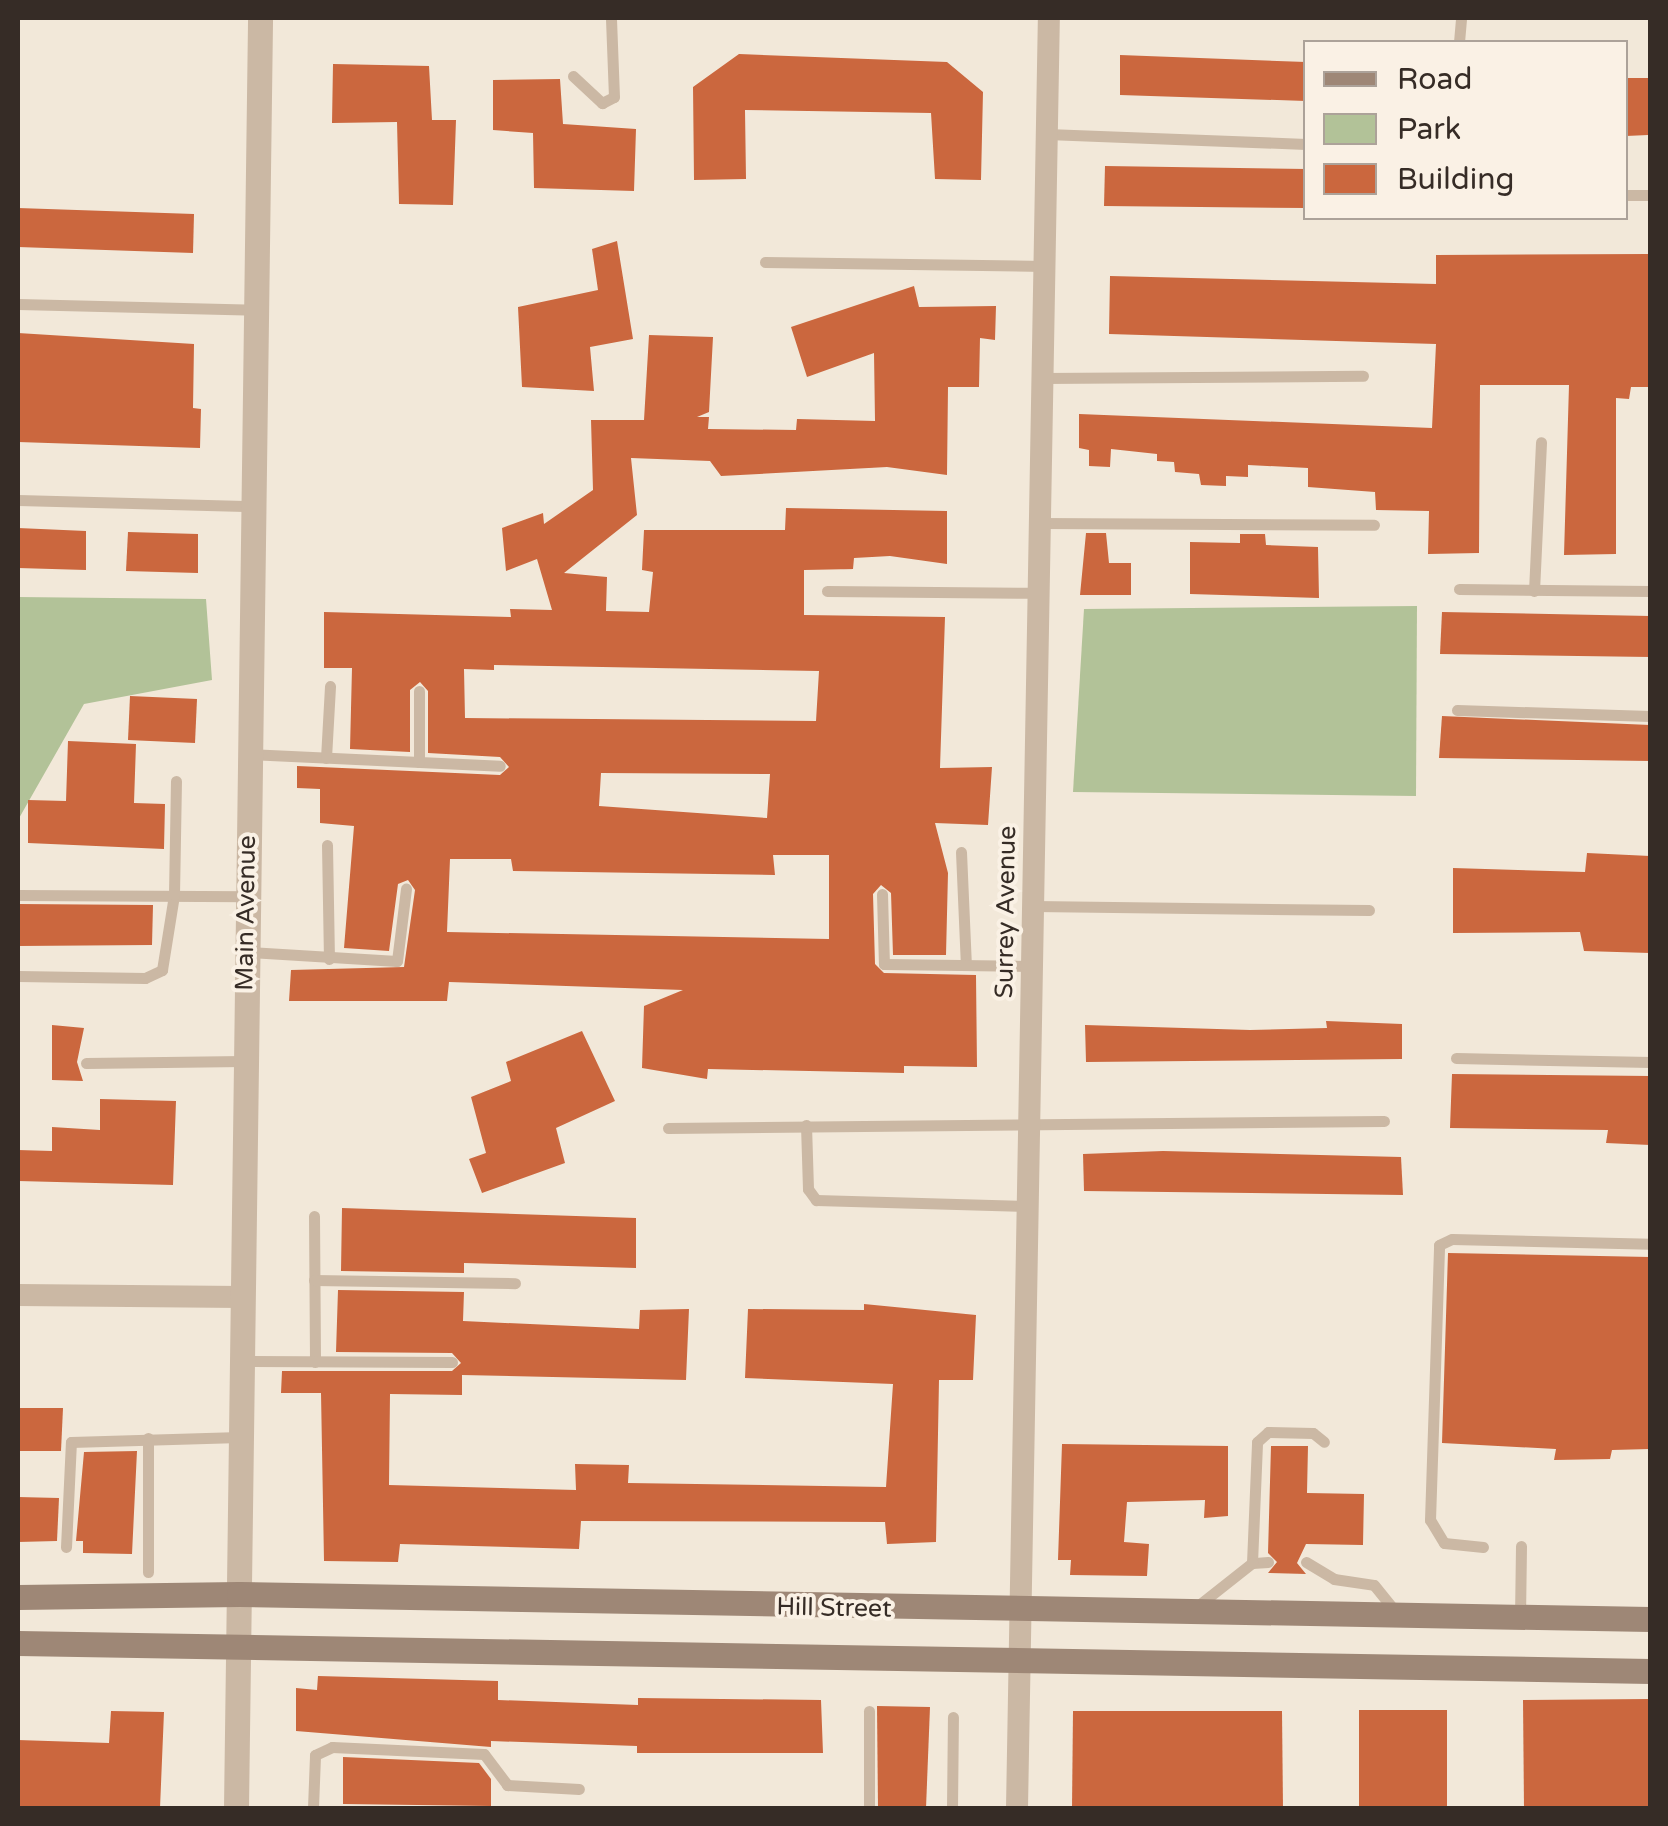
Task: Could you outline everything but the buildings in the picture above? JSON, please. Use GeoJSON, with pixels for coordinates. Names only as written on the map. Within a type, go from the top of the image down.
{"type":"FeatureCollection","features":[{"type":"Feature","properties":{"kind":"main road","name":"Hill Street"},"geometry":{"type":"LineString","coordinates":[[18,1597],[239,1594],[1022,1612],[1650,1620]]}},
{"type":"Feature","properties":{"kind":"main road","name":"Hill Street"},"geometry":{"type":"LineString","coordinates":[[18,1643],[1650,1672]]}},
{"type":"Feature","properties":{"kind":"street","name":"Main Avenue"},"geometry":{"type":"LineString","coordinates":[[236,1808],[243,1061],[260,18]]}},
{"type":"Feature","properties":{"kind":"street","name":"Surrey Avenue"},"geometry":{"type":"LineString","coordinates":[[1017,1808],[1049,18]]}},
{"type":"Feature","properties":{"kind":"street"},"geometry":{"type":"LineString","coordinates":[[18,1295],[241,1298]]}},
{"type":"Feature","properties":{"kind":"lane"},"geometry":{"type":"LineString","coordinates":[[574,76],[602,103],[614,96],[611,18]]}},
{"type":"Feature","properties":{"kind":"lane"},"geometry":{"type":"LineString","coordinates":[[1047,134],[1303,144]]}},
{"type":"Feature","properties":{"kind":"lane"},"geometry":{"type":"LineString","coordinates":[[765,262],[1044,266]]}},
{"type":"Feature","properties":{"kind":"lane"},"geometry":{"type":"LineString","coordinates":[[18,304],[257,310]]}},
{"type":"Feature","properties":{"kind":"lane"},"geometry":{"type":"LineString","coordinates":[[1043,378],[1363,376]]}},
{"type":"Feature","properties":{"kind":"lane"},"geometry":{"type":"LineString","coordinates":[[1534,590],[1541,442]]}},
{"type":"Feature","properties":{"kind":"lane"},"geometry":{"type":"LineString","coordinates":[[18,500],[254,506]]}},
{"type":"Feature","properties":{"kind":"lane"},"geometry":{"type":"LineString","coordinates":[[1040,522],[1374,525]]}},
{"type":"Feature","properties":{"kind":"lane"},"geometry":{"type":"LineString","coordinates":[[1459,589],[1650,591]]}},
{"type":"Feature","properties":{"kind":"lane"},"geometry":{"type":"LineString","coordinates":[[827,591],[1039,593]]}},
{"type":"Feature","properties":{"kind":"lane"},"geometry":{"type":"LineString","coordinates":[[326,758],[330,686]]}},
{"type":"Feature","properties":{"kind":"lane"},"geometry":{"type":"LineString","coordinates":[[419,762],[420,691]]}},
{"type":"Feature","properties":{"kind":"lane"},"geometry":{"type":"LineString","coordinates":[[1458,710],[1650,716]]}},
{"type":"Feature","properties":{"kind":"lane"},"geometry":{"type":"LineString","coordinates":[[249,754],[500,766]]}},
{"type":"Feature","properties":{"kind":"lane"},"geometry":{"type":"LineString","coordinates":[[18,976],[144,978],[162,970],[174,895],[176,781]]}},
{"type":"Feature","properties":{"kind":"lane"},"geometry":{"type":"LineString","coordinates":[[327,845],[328,959]]}},
{"type":"Feature","properties":{"kind":"lane"},"geometry":{"type":"LineString","coordinates":[[961,852],[966,965]]}},
{"type":"Feature","properties":{"kind":"lane"},"geometry":{"type":"LineString","coordinates":[[245,952],[397,961],[406,888]]}},
{"type":"Feature","properties":{"kind":"lane"},"geometry":{"type":"LineString","coordinates":[[882,894],[884,964],[1032,966]]}},
{"type":"Feature","properties":{"kind":"lane"},"geometry":{"type":"LineString","coordinates":[[18,895],[246,896]]}},
{"type":"Feature","properties":{"kind":"lane"},"geometry":{"type":"LineString","coordinates":[[1034,906],[1369,910]]}},
{"type":"Feature","properties":{"kind":"lane"},"geometry":{"type":"LineString","coordinates":[[1456,1058],[1650,1062]]}},
{"type":"Feature","properties":{"kind":"lane"},"geometry":{"type":"LineString","coordinates":[[86,1063],[243,1061]]}},
{"type":"Feature","properties":{"kind":"lane"},"geometry":{"type":"LineString","coordinates":[[668,1128],[1030,1120],[1384,1120]]}},
{"type":"Feature","properties":{"kind":"lane"},"geometry":{"type":"LineString","coordinates":[[806,1125],[808,1189],[816,1200],[1028,1206]]}},
{"type":"Feature","properties":{"kind":"lane"},"geometry":{"type":"LineString","coordinates":[[314,1216],[315,1362]]}},
{"type":"Feature","properties":{"kind":"lane"},"geometry":{"type":"LineString","coordinates":[[1483,1548],[1444,1543],[1430,1520],[1440,1245],[1452,1239],[1650,1244]]}},
{"type":"Feature","properties":{"kind":"lane"},"geometry":{"type":"LineString","coordinates":[[314,1280],[515,1283]]}},
{"type":"Feature","properties":{"kind":"lane"},"geometry":{"type":"LineString","coordinates":[[240,1361],[452,1362]]}},
{"type":"Feature","properties":{"kind":"lane"},"geometry":{"type":"LineString","coordinates":[[1252,1563],[1257,1442],[1268,1432],[1313,1433],[1324,1442]]}},
{"type":"Feature","properties":{"kind":"lane"},"geometry":{"type":"LineString","coordinates":[[66,1547],[72,1442],[241,1437]]}},
{"type":"Feature","properties":{"kind":"lane"},"geometry":{"type":"LineString","coordinates":[[148,1438],[148,1572]]}},
{"type":"Feature","properties":{"kind":"lane"},"geometry":{"type":"LineString","coordinates":[[1520,1618],[1521,1546]]}},
{"type":"Feature","properties":{"kind":"lane"},"geometry":{"type":"LineString","coordinates":[[1188,1614],[1252,1563],[1268,1562]]}},
{"type":"Feature","properties":{"kind":"lane"},"geometry":{"type":"LineString","coordinates":[[1306,1562],[1321,1571],[1374,1584],[1398,1616]]}},
{"type":"Feature","properties":{"kind":"lane"},"geometry":{"type":"LineString","coordinates":[[869,1711],[869,1808]]}},
{"type":"Feature","properties":{"kind":"lane"},"geometry":{"type":"LineString","coordinates":[[952,1808],[953,1717]]}},
{"type":"Feature","properties":{"kind":"lane"},"geometry":{"type":"LineString","coordinates":[[313,1808],[315,1754],[332,1747],[484,1754],[507,1785],[580,1789]]}},
{"type":"Feature","properties":{"kind":"green space"},"geometry":{"type":"Polygon","coordinates":[[[18,597],[206,599],[212,680],[84,704],[18,820],[18,597]]]}},
{"type":"Feature","properties":{"kind":"green space"},"geometry":{"type":"Polygon","coordinates":[[[1417,606],[1416,796],[1073,792],[1084,609],[1417,606]]]}}]}
